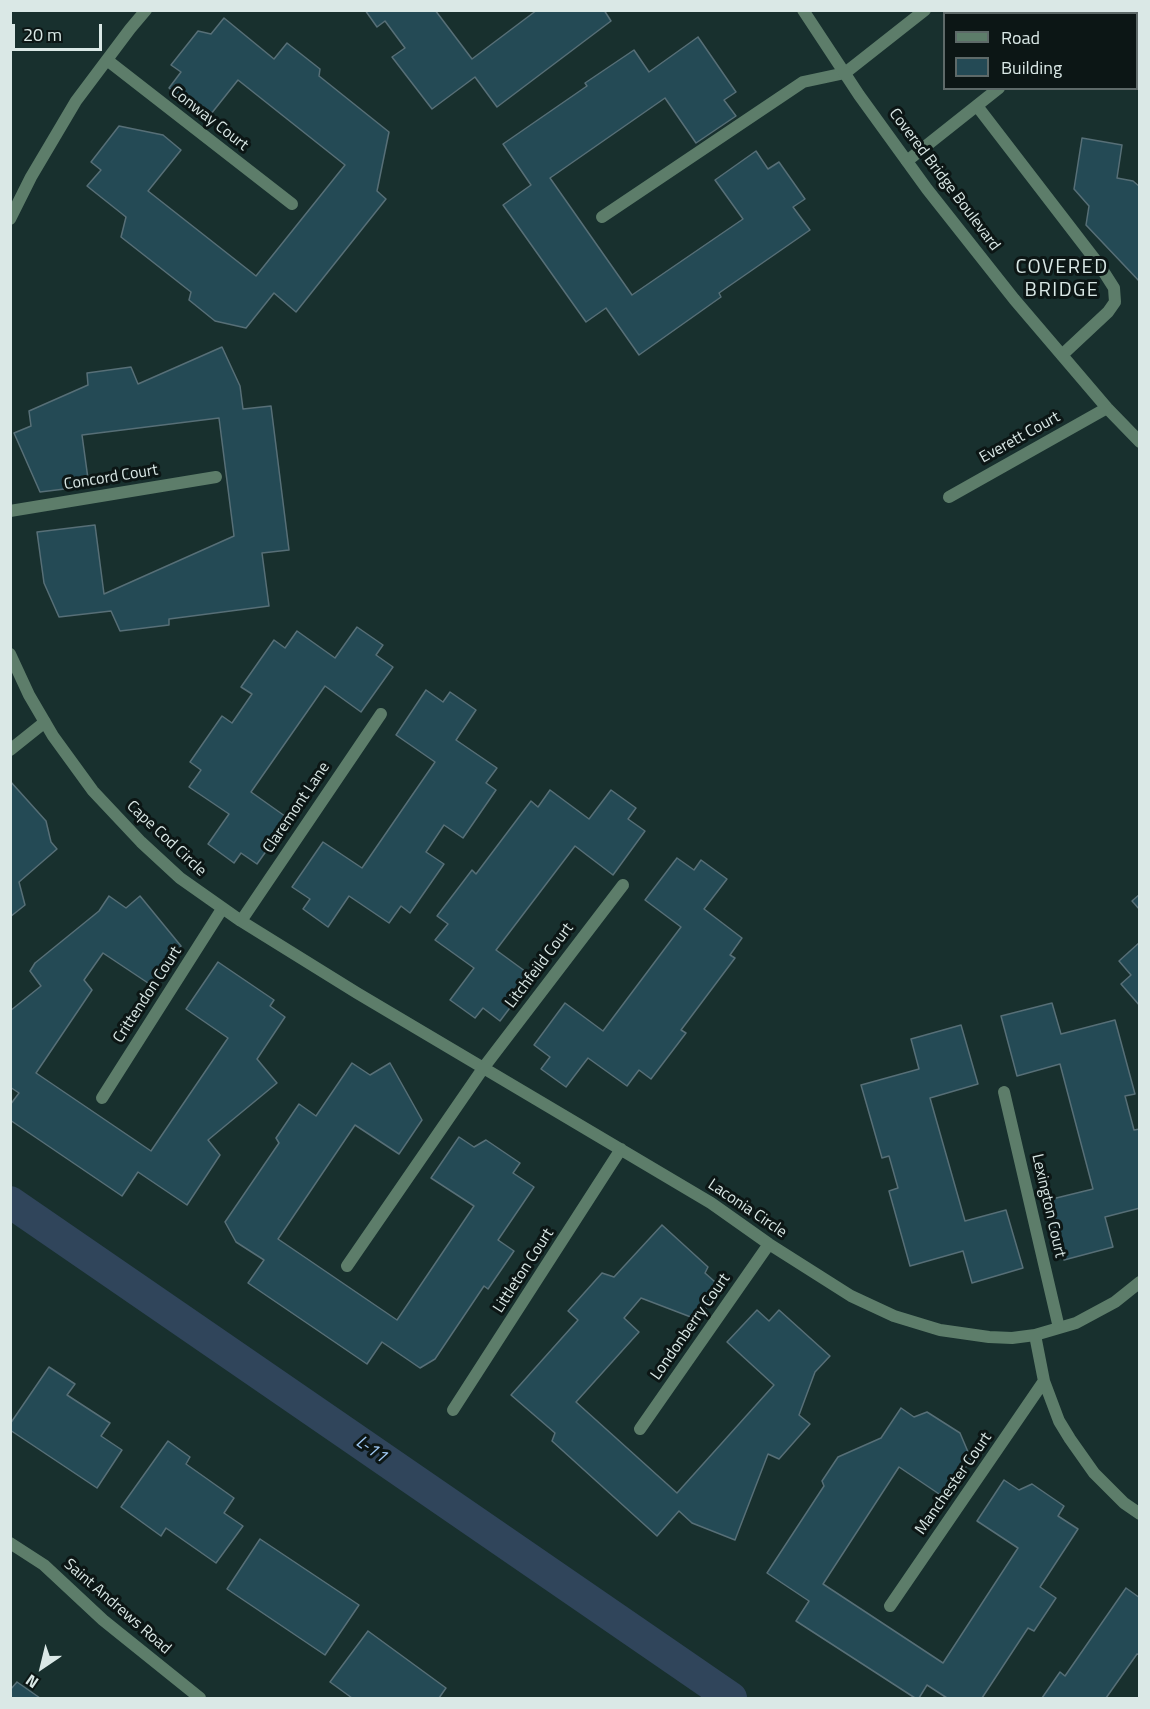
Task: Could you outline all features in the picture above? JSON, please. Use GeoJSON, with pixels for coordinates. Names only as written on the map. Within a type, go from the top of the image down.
{"type":"FeatureCollection","features":[{"type":"Feature","properties":{"kind":"street"},"geometry":{"type":"LineString","coordinates":[[10,219],[31,177],[70,111],[106,60],[146,10]]}},
{"type":"Feature","properties":{"kind":"street","name":"Covered Bridge Boulevard"},"geometry":{"type":"LineString","coordinates":[[803,10],[907,161],[1014,299],[1107,408],[1140,442]]}},
{"type":"Feature","properties":{"kind":"street"},"geometry":{"type":"LineString","coordinates":[[602,217],[803,82],[845,73],[925,10]]}},
{"type":"Feature","properties":{"kind":"street","name":"Conway Court"},"geometry":{"type":"LineString","coordinates":[[106,60],[292,204]]}},
{"type":"Feature","properties":{"kind":"street"},"geometry":{"type":"LineString","coordinates":[[907,161],[997,90]]}},
{"type":"Feature","properties":{"kind":"street"},"geometry":{"type":"LineString","coordinates":[[977,106],[1100,266],[1114,288],[1115,302],[1108,312],[1062,355]]}},
{"type":"Feature","properties":{"kind":"street","name":"Everett Court"},"geometry":{"type":"LineString","coordinates":[[948,497],[1107,408]]}},
{"type":"Feature","properties":{"kind":"street","name":"Concord Court"},"geometry":{"type":"LineString","coordinates":[[10,511],[216,477]]}},
{"type":"Feature","properties":{"kind":"street","name":"Cape Cod Circle"},"geometry":{"type":"LineString","coordinates":[[10,654],[29,696],[45,723],[93,791],[141,842],[180,878],[222,909],[357,993]]}},
{"type":"Feature","properties":{"kind":"street","name":"Claremont Lane"},"geometry":{"type":"LineString","coordinates":[[241,921],[381,714]]}},
{"type":"Feature","properties":{"kind":"street"},"geometry":{"type":"LineString","coordinates":[[10,750],[45,723]]}},
{"type":"Feature","properties":{"kind":"street","name":"Litchfeild Court"},"geometry":{"type":"LineString","coordinates":[[484,1066],[623,885]]}},
{"type":"Feature","properties":{"kind":"street","name":"Crittendon Court"},"geometry":{"type":"LineString","coordinates":[[102,1098],[222,909]]}},
{"type":"Feature","properties":{"kind":"street","name":"Laconia Circle"},"geometry":{"type":"LineString","coordinates":[[357,993],[484,1066],[711,1203],[769,1244],[851,1296],[894,1316],[940,1330],[989,1337],[1012,1338],[1035,1335],[1076,1323],[1097,1313],[1140,1282]]}},
{"type":"Feature","properties":{"kind":"street"},"geometry":{"type":"LineString","coordinates":[[347,1266],[484,1066]]}},
{"type":"Feature","properties":{"kind":"street","name":"Lexington Court"},"geometry":{"type":"LineString","coordinates":[[1004,1092],[1059,1328]]}},
{"type":"Feature","properties":{"kind":"street","name":"Littleton Court"},"geometry":{"type":"LineString","coordinates":[[453,1410],[621,1149]]}},
{"type":"Feature","properties":{"kind":"street","name":"Londonberry Court"},"geometry":{"type":"LineString","coordinates":[[640,1429],[769,1244]]}},
{"type":"Feature","properties":{"kind":"street"},"geometry":{"type":"LineString","coordinates":[[1035,1335],[1044,1381],[1059,1421],[1094,1473],[1124,1503],[1140,1514]]}},
{"type":"Feature","properties":{"kind":"street","name":"Manchester Court"},"geometry":{"type":"LineString","coordinates":[[890,1606],[1044,1381]]}},
{"type":"Feature","properties":{"kind":"street","name":"Saint Andrews Road"},"geometry":{"type":"LineString","coordinates":[[10,1543],[44,1565],[103,1620],[200,1698]]}},
{"type":"Feature","properties":{"kind":"building"},"geometry":{"type":"Polygon","coordinates":[[[365,10],[435,10],[472,59],[537,10],[604,10],[611,21],[497,107],[475,77],[432,109],[392,57],[405,48],[385,21],[377,27],[365,10]]]}},
{"type":"Feature","properties":{"kind":"building"},"geometry":{"type":"Polygon","coordinates":[[[224,18],[274,59],[287,43],[320,69],[319,76],[389,132],[377,191],[386,199],[296,312],[274,293],[246,328],[215,321],[189,300],[191,292],[121,237],[126,217],[87,186],[101,170],[91,162],[119,126],[163,135],[181,150],[148,191],[256,276],[345,165],[238,80],[207,119],[169,88],[181,72],[171,65],[198,31],[211,34],[224,18]]]}},
{"type":"Feature","properties":{"kind":"building"},"geometry":{"type":"Polygon","coordinates":[[[698,37],[736,92],[724,100],[736,116],[696,143],[665,98],[550,178],[632,295],[743,219],[715,180],[756,151],[768,169],[779,162],[805,199],[793,207],[810,230],[719,293],[721,297],[639,355],[606,308],[586,322],[503,205],[531,185],[503,144],[587,86],[585,83],[634,50],[649,72],[698,37]]]}},
{"type":"Feature","properties":{"kind":"building"},"geometry":{"type":"Polygon","coordinates":[[[1082,138],[1122,145],[1117,178],[1133,181],[1140,187],[1140,282],[1086,225],[1089,206],[1074,189],[1082,138]]]}},
{"type":"Feature","properties":{"kind":"building"},"geometry":{"type":"Polygon","coordinates":[[[222,347],[240,386],[243,409],[271,406],[289,550],[262,553],[269,606],[169,619],[169,625],[120,631],[111,611],[59,617],[44,583],[37,532],[95,525],[104,594],[234,536],[219,418],[82,435],[89,486],[40,492],[14,433],[31,426],[29,411],[88,385],[87,373],[131,367],[138,384],[222,347]]]}},
{"type":"Feature","properties":{"kind":"building"},"geometry":{"type":"Polygon","coordinates":[[[357,627],[383,645],[376,655],[393,667],[361,712],[325,686],[251,792],[289,819],[257,864],[241,853],[234,863],[208,844],[229,814],[189,787],[201,770],[190,762],[222,716],[232,723],[252,694],[241,687],[274,640],[285,648],[297,631],[335,658],[357,627]]]}},
{"type":"Feature","properties":{"kind":"building"},"geometry":{"type":"Polygon","coordinates":[[[426,690],[443,702],[450,692],[476,710],[456,740],[497,768],[486,783],[496,790],[463,838],[444,825],[426,852],[444,864],[410,913],[401,906],[389,923],[349,896],[328,927],[303,909],[310,899],[292,887],[323,842],[362,868],[435,762],[396,735],[426,690]]]}},
{"type":"Feature","properties":{"kind":"building"},"geometry":{"type":"Polygon","coordinates":[[[10,781],[46,821],[51,842],[57,849],[19,882],[25,905],[10,917],[10,781]]]}},
{"type":"Feature","properties":{"kind":"building"},"geometry":{"type":"Polygon","coordinates":[[[550,790],[589,819],[611,790],[636,808],[628,819],[645,831],[613,875],[575,846],[496,950],[533,977],[500,1021],[483,1008],[475,1018],[450,1000],[474,968],[435,940],[448,924],[437,916],[472,870],[476,874],[531,801],[538,807],[550,790]]]}},
{"type":"Feature","properties":{"kind":"building"},"geometry":{"type":"Polygon","coordinates":[[[677,858],[694,870],[701,860],[727,879],[704,909],[742,938],[730,955],[735,958],[681,1030],[686,1033],[651,1079],[639,1070],[627,1086],[588,1058],[566,1087],[541,1069],[550,1057],[534,1045],[565,1003],[603,1031],[681,927],[645,900],[677,858]]]}},
{"type":"Feature","properties":{"kind":"building"},"geometry":{"type":"Polygon","coordinates":[[[1140,894],[1140,910],[1132,901],[1140,894]]]}},
{"type":"Feature","properties":{"kind":"building"},"geometry":{"type":"Polygon","coordinates":[[[109,896],[126,908],[140,896],[181,946],[154,987],[103,953],[84,980],[92,990],[36,1073],[151,1151],[228,1038],[186,1009],[218,962],[274,1000],[270,1006],[285,1017],[257,1059],[277,1083],[208,1140],[220,1155],[187,1205],[138,1172],[122,1196],[10,1120],[10,1105],[19,1093],[10,1087],[10,1011],[41,986],[30,971],[35,963],[99,911],[109,896]]]}},
{"type":"Feature","properties":{"kind":"building"},"geometry":{"type":"Polygon","coordinates":[[[1140,942],[1140,1006],[1121,984],[1131,975],[1119,961],[1140,942]]]}},
{"type":"Feature","properties":{"kind":"building"},"geometry":{"type":"Polygon","coordinates":[[[1052,1003],[1061,1034],[1115,1020],[1135,1094],[1125,1096],[1134,1130],[1140,1129],[1140,1208],[1105,1217],[1113,1247],[1064,1260],[1048,1200],[1093,1189],[1060,1064],[1017,1076],[1001,1016],[1052,1003]]]}},
{"type":"Feature","properties":{"kind":"building"},"geometry":{"type":"Polygon","coordinates":[[[961,1025],[978,1084],[930,1098],[965,1221],[1006,1210],[1023,1268],[972,1283],[963,1251],[910,1266],[889,1191],[898,1188],[889,1156],[882,1158],[861,1085],[919,1069],[911,1039],[961,1025]]]}},
{"type":"Feature","properties":{"kind":"building"},"geometry":{"type":"Polygon","coordinates":[[[352,1063],[370,1075],[390,1063],[422,1120],[399,1154],[355,1125],[278,1239],[397,1320],[474,1206],[431,1178],[459,1137],[474,1147],[486,1140],[520,1163],[513,1173],[534,1187],[498,1240],[514,1251],[488,1289],[484,1286],[435,1359],[420,1368],[382,1342],[367,1364],[248,1283],[264,1260],[236,1242],[225,1222],[279,1143],[276,1138],[299,1104],[316,1116],[352,1063]]]}},
{"type":"Feature","properties":{"kind":"building"},"geometry":{"type":"Polygon","coordinates":[[[662,1225],[708,1267],[705,1273],[723,1289],[696,1319],[641,1298],[624,1318],[639,1332],[576,1402],[677,1493],[774,1385],[727,1342],[757,1310],[769,1321],[779,1310],[830,1356],[815,1372],[799,1415],[810,1424],[779,1459],[768,1454],[735,1540],[692,1523],[679,1511],[657,1536],[552,1441],[555,1433],[511,1395],[578,1320],[568,1311],[602,1273],[614,1277],[662,1225]]]}},
{"type":"Feature","properties":{"kind":"building"},"geometry":{"type":"Polygon","coordinates":[[[49,1367],[75,1384],[67,1395],[110,1423],[101,1436],[122,1450],[97,1488],[10,1430],[10,1424],[49,1367]]]}},
{"type":"Feature","properties":{"kind":"building"},"geometry":{"type":"Polygon","coordinates":[[[901,1408],[914,1417],[927,1412],[960,1433],[971,1459],[945,1498],[899,1467],[823,1584],[943,1663],[1018,1548],[977,1521],[1004,1480],[1019,1490],[1032,1484],[1064,1506],[1058,1516],[1078,1529],[1040,1587],[1056,1598],[1034,1631],[1028,1628],[982,1698],[947,1698],[927,1685],[919,1698],[915,1698],[796,1621],[809,1601],[767,1573],[824,1486],[822,1481],[838,1457],[881,1438],[901,1408]]]}},
{"type":"Feature","properties":{"kind":"building"},"geometry":{"type":"Polygon","coordinates":[[[168,1441],[190,1457],[186,1464],[234,1498],[224,1513],[243,1526],[216,1563],[166,1528],[161,1536],[121,1507],[168,1441]]]}},
{"type":"Feature","properties":{"kind":"building"},"geometry":{"type":"Polygon","coordinates":[[[260,1539],[359,1605],[325,1655],[227,1589],[260,1539]]]}},
{"type":"Feature","properties":{"kind":"building"},"geometry":{"type":"Polygon","coordinates":[[[1126,1588],[1140,1598],[1140,1655],[1137,1654],[1106,1698],[1042,1698],[1060,1672],[1065,1676],[1126,1588]]]}},
{"type":"Feature","properties":{"kind":"building"},"geometry":{"type":"Polygon","coordinates":[[[368,1631],[446,1688],[439,1698],[352,1698],[330,1682],[368,1631]]]}},
{"type":"Feature","properties":{"kind":"building"},"geometry":{"type":"Polygon","coordinates":[[[17,1682],[40,1698],[10,1698],[10,1690],[17,1682]]]}},
{"type":"Feature","properties":{"kind":"waterway","name":"L-11"},"geometry":{"type":"LineString","coordinates":[[10,1202],[731,1698]]}},
{"type":"Feature","properties":{"kind":"district","name":"COVERED BRIDGE"},"geometry":{"type":"Point","coordinates":[1062,280]}}]}
